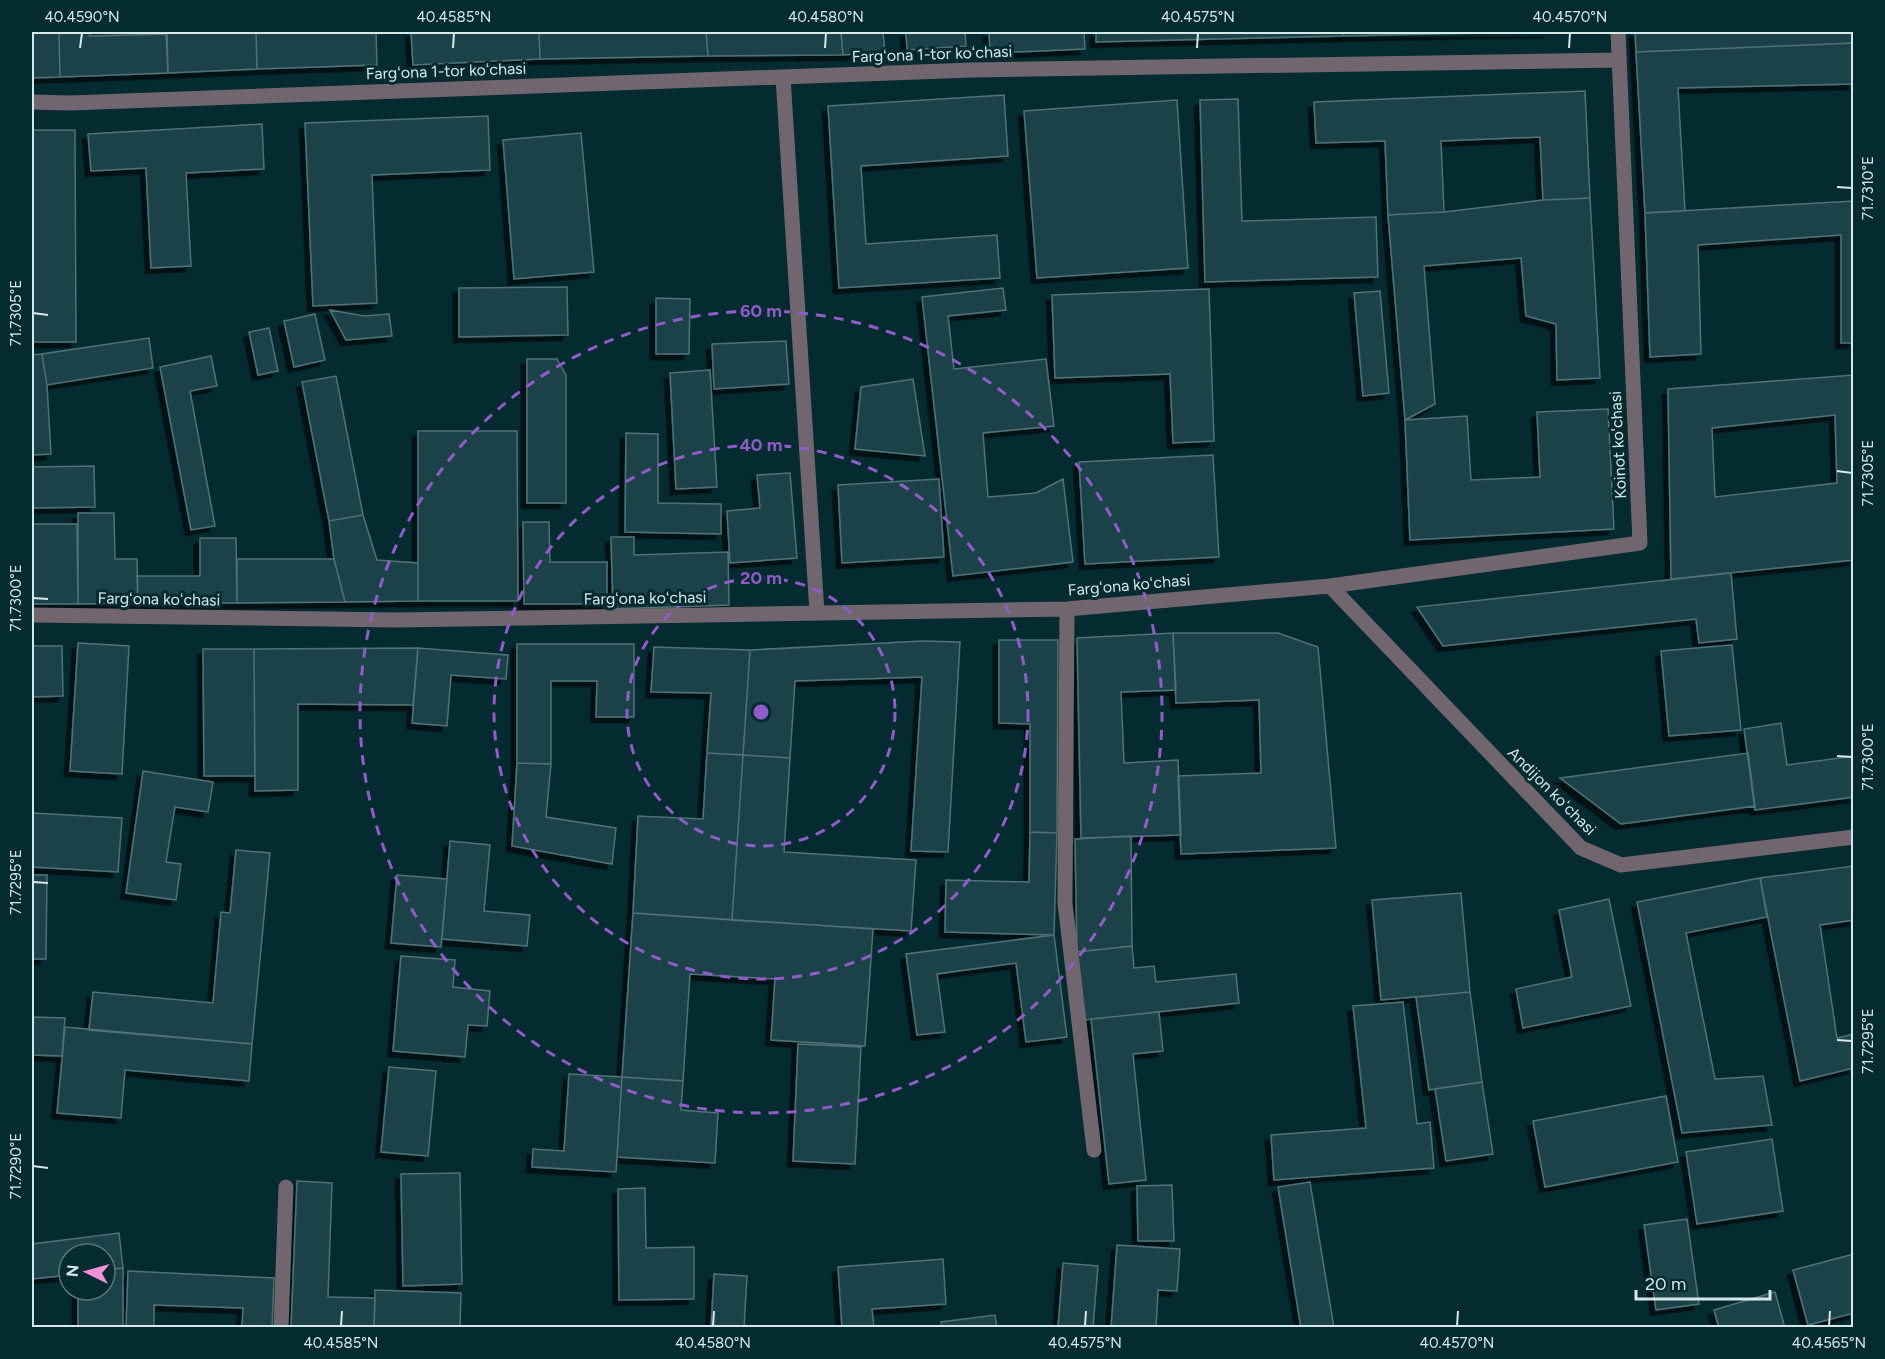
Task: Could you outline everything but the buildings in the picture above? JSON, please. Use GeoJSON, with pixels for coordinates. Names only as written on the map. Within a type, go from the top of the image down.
{"type":"FeatureCollection","features":[{"type":"Feature","properties":{"kind":"street","name":"Koinot ko'chasi"},"geometry":{"type":"LineString","coordinates":[[1330,586],[1640,543],[1618,32]]}},
{"type":"Feature","properties":{"kind":"street","name":"Fargʻona 1-tor koʻchasi"},"geometry":{"type":"LineString","coordinates":[[32,102],[93,102],[972,70],[1618,60]]}},
{"type":"Feature","properties":{"kind":"street"},"geometry":{"type":"LineString","coordinates":[[783,77],[817,613]]}},
{"type":"Feature","properties":{"kind":"street","name":"Fargʻona koʻchasi"},"geometry":{"type":"LineString","coordinates":[[32,615],[396,620],[1067,609],[1330,586]]}},
{"type":"Feature","properties":{"kind":"street","name":"Andijon koʻchasi"},"geometry":{"type":"LineString","coordinates":[[1330,586],[1581,848],[1621,865],[1854,837]]}},
{"type":"Feature","properties":{"kind":"street"},"geometry":{"type":"LineString","coordinates":[[1067,609],[1065,903],[1094,1150]]}},
{"type":"Feature","properties":{"kind":"street"},"geometry":{"type":"LineString","coordinates":[[281,1328],[286,1187]]}}]}
